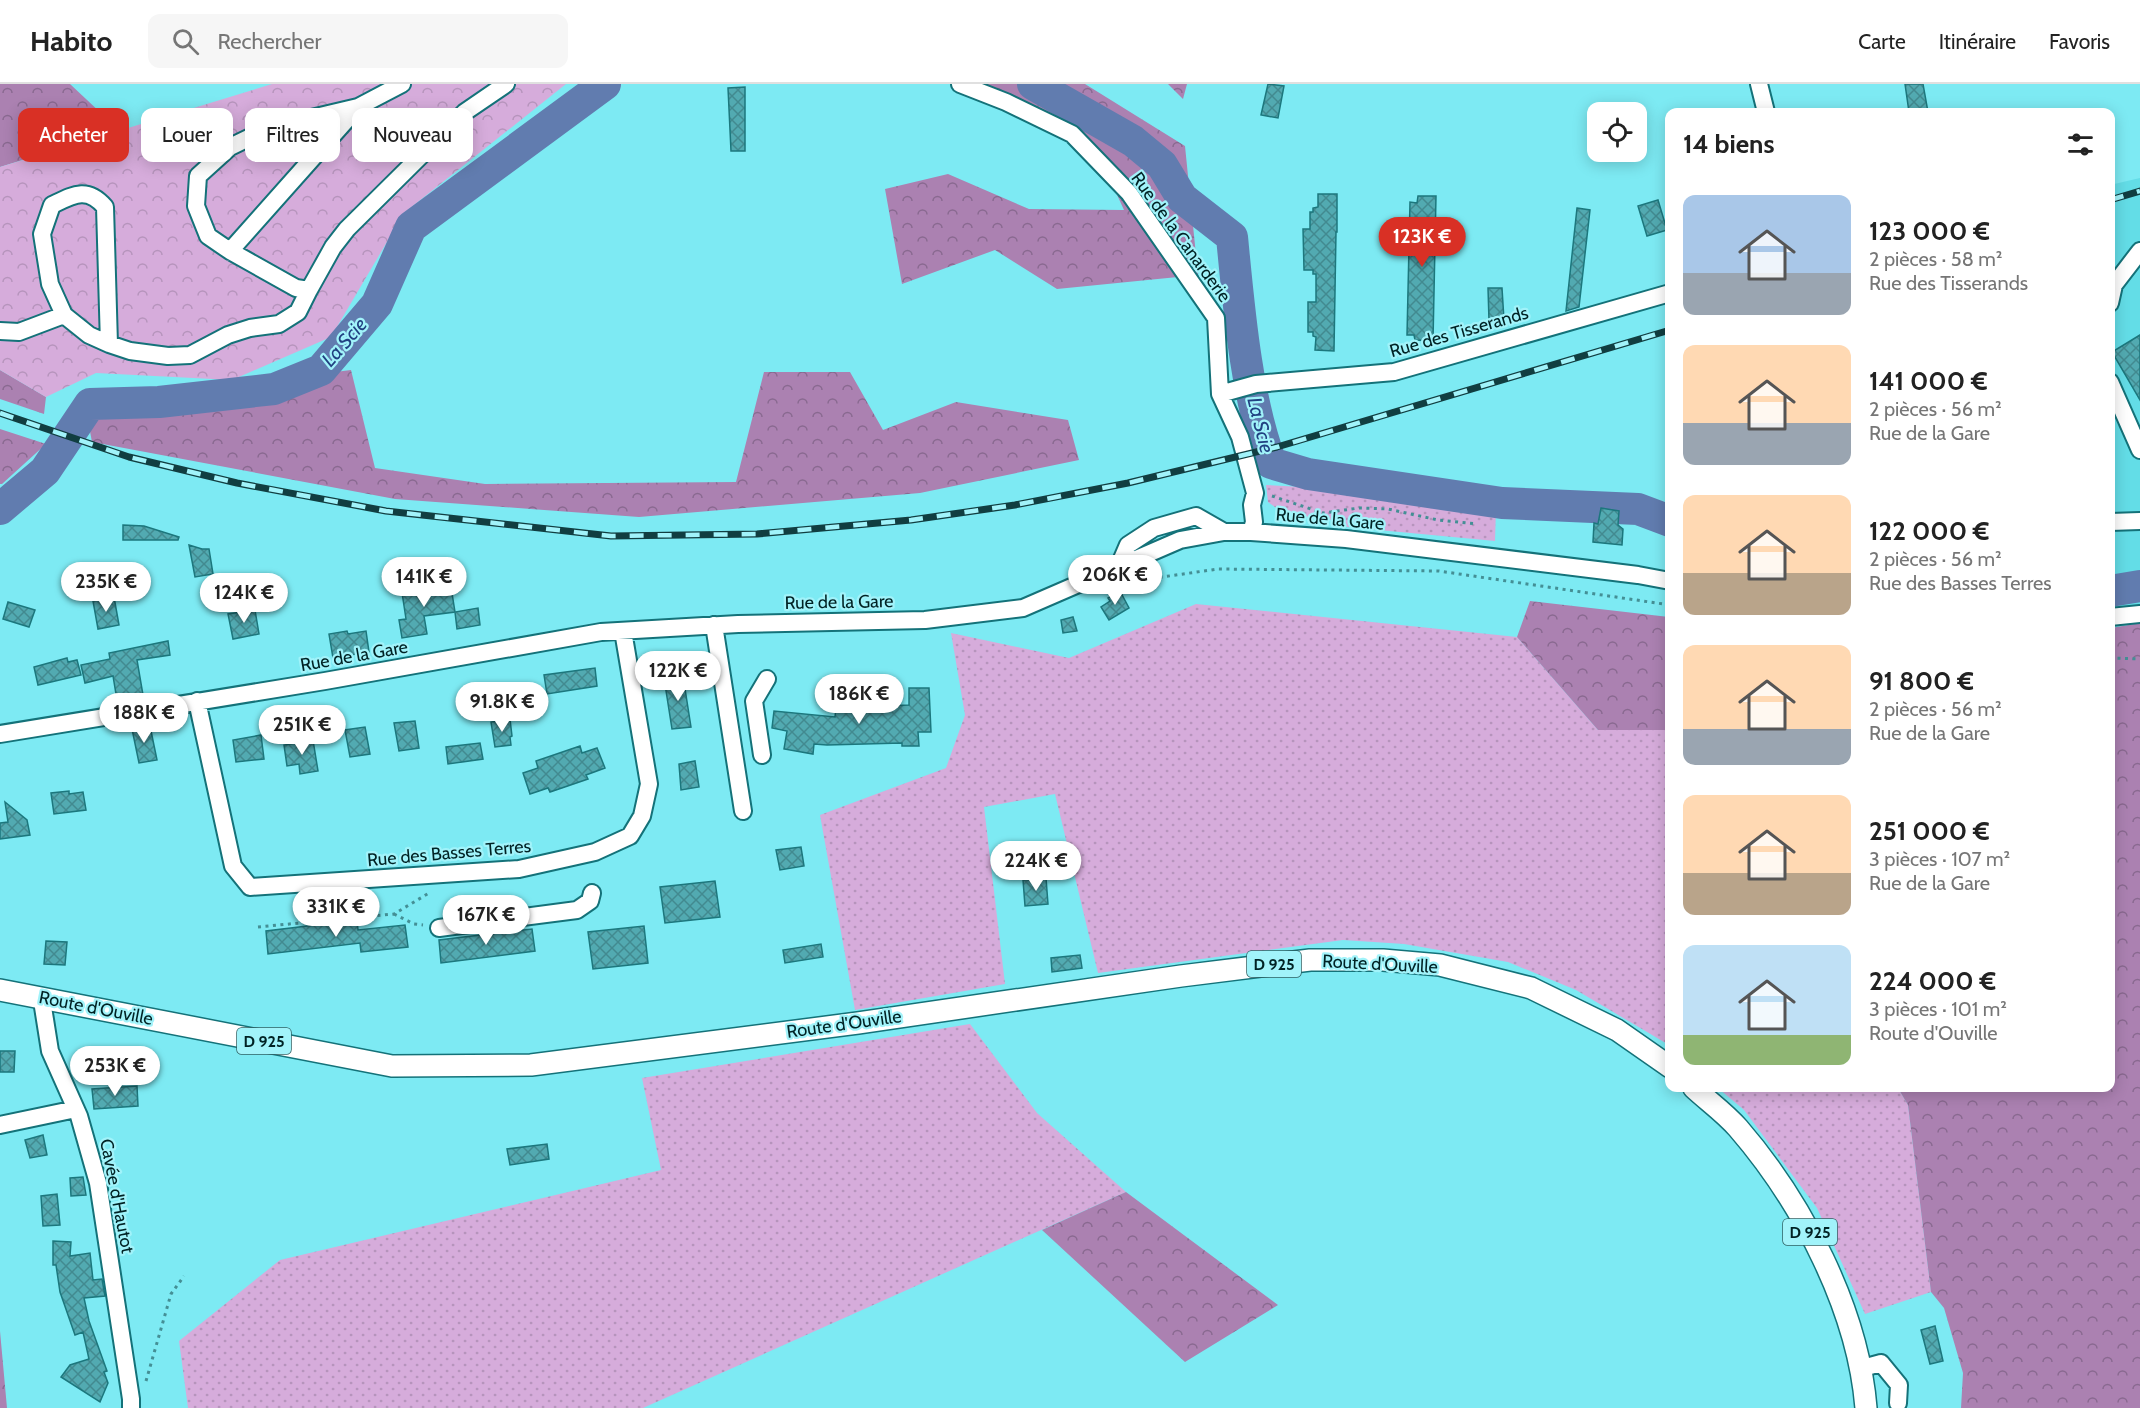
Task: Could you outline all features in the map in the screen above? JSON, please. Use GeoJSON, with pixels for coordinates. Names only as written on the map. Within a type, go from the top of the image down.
{"type":"FeatureCollection","features":[{"type":"Feature","properties":{"kind":"main road","name":"Route d'Ouville"},"geometry":{"type":"LineString","coordinates":[[0,990],[392,1066],[531,1065],[858,1023],[1192,974],[1310,960],[1383,960],[1440,965],[1531,988],[1617,1030],[1665,1064]]}},
{"type":"Feature","properties":{"kind":"main road","name":"D 925"},"geometry":{"type":"LineString","coordinates":[[1698,1092],[1737,1127],[1784,1188],[1819,1248],[1847,1320],[1866,1408]]}},
{"type":"Feature","properties":{"kind":"street"},"geometry":{"type":"LineString","coordinates":[[309,290],[296,288],[208,236],[196,206],[198,176],[230,147],[269,128],[358,107],[402,84]]}},
{"type":"Feature","properties":{"kind":"street"},"geometry":{"type":"LineString","coordinates":[[110,344],[105,207],[97,197],[78,193],[52,205],[42,234],[50,284],[64,315],[89,335],[110,344],[130,351],[168,356],[190,355],[228,335],[250,328],[279,324],[298,312],[333,248],[347,229],[465,112],[506,84]]}},
{"type":"Feature","properties":{"kind":"street","name":"Rue de la Canarderie"},"geometry":{"type":"LineString","coordinates":[[960,84],[1006,102],[1071,134],[1129,193],[1216,318],[1224,393],[1240,437],[1255,493],[1252,504],[1254,522],[1251,532]]}},
{"type":"Feature","properties":{"kind":"street"},"geometry":{"type":"LineString","coordinates":[[1759,84],[1765,108]]}},
{"type":"Feature","properties":{"kind":"street"},"geometry":{"type":"LineString","coordinates":[[230,251],[358,107]]}},
{"type":"Feature","properties":{"kind":"street"},"geometry":{"type":"LineString","coordinates":[[2115,284],[2140,251]]}},
{"type":"Feature","properties":{"kind":"street","name":"Rue des Tisserands"},"geometry":{"type":"LineString","coordinates":[[1224,393],[1256,384],[1394,372],[1665,293]]}},
{"type":"Feature","properties":{"kind":"street"},"geometry":{"type":"LineString","coordinates":[[0,331],[19,332],[64,315]]}},
{"type":"Feature","properties":{"kind":"street"},"geometry":{"type":"LineString","coordinates":[[2115,393],[2140,450]]}},
{"type":"Feature","properties":{"kind":"street"},"geometry":{"type":"LineString","coordinates":[[2115,522],[2140,521]]}},
{"type":"Feature","properties":{"kind":"street","name":"Rue de la Gare"},"geometry":{"type":"LineString","coordinates":[[0,734],[336,679],[601,632],[714,625],[925,620],[1023,608],[1180,540],[1224,532],[1251,532],[1440,549],[1665,580]]}},
{"type":"Feature","properties":{"kind":"street"},"geometry":{"type":"LineString","coordinates":[[2115,616],[2140,614]]}},
{"type":"Feature","properties":{"kind":"street"},"geometry":{"type":"LineString","coordinates":[[714,625],[743,811]]}},
{"type":"Feature","properties":{"kind":"street","name":"Rue des Basses Terres"},"geometry":{"type":"LineString","coordinates":[[197,701],[233,866],[250,887],[519,868],[595,852],[630,836],[642,816],[649,784],[623,631]]}},
{"type":"Feature","properties":{"kind":"street"},"geometry":{"type":"LineString","coordinates":[[762,755],[754,701],[767,679]]}},
{"type":"Feature","properties":{"kind":"street"},"geometry":{"type":"LineString","coordinates":[[439,928],[577,910],[590,901],[592,893]]}},
{"type":"Feature","properties":{"kind":"street","name":"Cavée d'Hautot"},"geometry":{"type":"LineString","coordinates":[[45,998],[43,1007],[50,1051],[76,1109],[98,1183],[131,1408]]}},
{"type":"Feature","properties":{"kind":"street"},"geometry":{"type":"LineString","coordinates":[[0,1125],[76,1109]]}},
{"type":"Feature","properties":{"kind":"street"},"geometry":{"type":"LineString","coordinates":[[1859,1369],[1881,1363],[1899,1385],[1898,1403]]}},
{"type":"Feature","properties":{"kind":"path"},"geometry":{"type":"LineString","coordinates":[[1255,493],[1270,495],[1323,513],[1359,507],[1388,509],[1438,520],[1477,524]]}},
{"type":"Feature","properties":{"kind":"path"},"geometry":{"type":"LineString","coordinates":[[1119,567],[1134,581],[1218,568],[1439,571],[1665,604]]}},
{"type":"Feature","properties":{"kind":"path"},"geometry":{"type":"LineString","coordinates":[[2115,658],[2140,659]]}},
{"type":"Feature","properties":{"kind":"path"},"geometry":{"type":"LineString","coordinates":[[258,927],[394,914],[432,891],[442,874]]}},
{"type":"Feature","properties":{"kind":"path"},"geometry":{"type":"LineString","coordinates":[[394,914],[414,924],[439,928]]}},
{"type":"Feature","properties":{"kind":"path"},"geometry":{"type":"LineString","coordinates":[[144,1388],[171,1294],[184,1276]]}},
{"type":"Feature","properties":{"kind":"shaded area"},"geometry":{"type":"Polygon","coordinates":[[[2140,178],[2140,623],[2115,627],[2115,184],[2140,178]]]}},
{"type":"Feature","properties":{"kind":"green space"},"geometry":{"type":"Polygon","coordinates":[[[0,84],[70,84],[96,108],[18,108],[18,161],[0,167],[0,84]]]}},
{"type":"Feature","properties":{"kind":"green space"},"geometry":{"type":"Polygon","coordinates":[[[272,84],[566,84],[473,158],[473,108],[352,108],[352,162],[468,162],[404,213],[331,337],[232,380],[96,373],[46,397],[0,370],[0,167],[18,162],[129,162],[129,128],[141,124],[141,162],[233,162],[233,108],[193,108],[272,84]]]}},
{"type":"Feature","properties":{"kind":"green space"},"geometry":{"type":"Polygon","coordinates":[[[972,84],[1085,84],[1185,146],[1198,275],[1057,289],[995,250],[902,284],[885,189],[948,174],[1029,209],[1124,210],[1093,142],[972,84]]]}},
{"type":"Feature","properties":{"kind":"green space"},"geometry":{"type":"Polygon","coordinates":[[[1168,84],[1187,84],[1183,99],[1168,84]]]}},
{"type":"Feature","properties":{"kind":"green space"},"geometry":{"type":"Polygon","coordinates":[[[0,370],[46,397],[44,414],[0,399],[0,370]]]}},
{"type":"Feature","properties":{"kind":"green space"},"geometry":{"type":"Polygon","coordinates":[[[351,370],[375,468],[485,484],[736,482],[764,372],[850,372],[883,430],[956,402],[1068,420],[1079,460],[920,493],[639,517],[395,499],[92,442],[88,421],[137,397],[351,370]]]}},
{"type":"Feature","properties":{"kind":"green space"},"geometry":{"type":"Polygon","coordinates":[[[0,429],[46,444],[2,484],[0,484],[0,429]]]}},
{"type":"Feature","properties":{"kind":"green space"},"geometry":{"type":"Polygon","coordinates":[[[1266,485],[1410,493],[1496,509],[1495,541],[1347,527],[1341,521],[1294,515],[1293,520],[1268,502],[1266,485]]]}},
{"type":"Feature","properties":{"kind":"green space"},"geometry":{"type":"Polygon","coordinates":[[[1530,601],[1665,617],[1665,730],[1598,730],[1517,637],[1530,601]]]}},
{"type":"Feature","properties":{"kind":"green space"},"geometry":{"type":"Polygon","coordinates":[[[1196,604],[1517,637],[1598,730],[1665,730],[1665,1043],[1576,990],[1508,962],[1404,944],[1343,940],[1098,973],[1055,794],[984,807],[1005,984],[855,1010],[820,815],[946,768],[965,715],[951,633],[1069,658],[1196,604]]]}},
{"type":"Feature","properties":{"kind":"green space"},"geometry":{"type":"Polygon","coordinates":[[[2140,623],[2140,1408],[1961,1408],[1963,1373],[1944,1308],[1931,1292],[1908,1105],[1900,1092],[2115,1092],[2115,627],[2140,623]]]}},
{"type":"Feature","properties":{"kind":"green space"},"geometry":{"type":"Polygon","coordinates":[[[970,1024],[1037,1113],[1126,1192],[643,1408],[188,1408],[179,1341],[280,1260],[661,1170],[642,1078],[970,1024]]]}},
{"type":"Feature","properties":{"kind":"green space"},"geometry":{"type":"Polygon","coordinates":[[[1723,1092],[1900,1092],[1908,1105],[1931,1292],[1865,1314],[1817,1208],[1744,1110],[1723,1092]]]}},
{"type":"Feature","properties":{"kind":"green space"},"geometry":{"type":"Polygon","coordinates":[[[1126,1192],[1278,1305],[1185,1362],[1042,1230],[1126,1192]]]}},
{"type":"Feature","properties":{"kind":"green space"},"geometry":{"type":"Polygon","coordinates":[[[0,1331],[7,1408],[0,1408],[0,1331]]]}},
{"type":"Feature","properties":{"kind":"building"},"geometry":{"type":"Polygon","coordinates":[[[1268,84],[1284,86],[1278,118],[1261,115],[1268,84]]]}},
{"type":"Feature","properties":{"kind":"building"},"geometry":{"type":"Polygon","coordinates":[[[1905,84],[1923,84],[1927,108],[1908,108],[1905,84]]]}},
{"type":"Feature","properties":{"kind":"building"},"geometry":{"type":"Polygon","coordinates":[[[745,87],[745,151],[731,151],[728,88],[745,87]]]}},
{"type":"Feature","properties":{"kind":"building"},"geometry":{"type":"Polygon","coordinates":[[[1318,194],[1337,194],[1334,351],[1315,350],[1316,337],[1313,336],[1313,332],[1308,332],[1308,302],[1316,302],[1316,274],[1313,274],[1313,270],[1304,270],[1303,229],[1310,229],[1310,212],[1313,212],[1313,208],[1318,207],[1318,194]]]}},
{"type":"Feature","properties":{"kind":"building"},"geometry":{"type":"Polygon","coordinates":[[[1418,196],[1436,196],[1433,341],[1415,340],[1414,335],[1407,335],[1410,202],[1417,203],[1418,196]]]}},
{"type":"Feature","properties":{"kind":"building"},"geometry":{"type":"Polygon","coordinates":[[[1658,200],[1665,231],[1647,236],[1638,206],[1658,200]]]}},
{"type":"Feature","properties":{"kind":"building"},"geometry":{"type":"Polygon","coordinates":[[[1577,208],[1590,210],[1579,307],[1566,311],[1577,208]]]}},
{"type":"Feature","properties":{"kind":"building"},"geometry":{"type":"Polygon","coordinates":[[[1488,288],[1502,288],[1504,320],[1489,321],[1488,288]]]}},
{"type":"Feature","properties":{"kind":"building"},"geometry":{"type":"Polygon","coordinates":[[[2140,335],[2140,400],[2115,357],[2115,350],[2140,335]]]}},
{"type":"Feature","properties":{"kind":"building"},"geometry":{"type":"Polygon","coordinates":[[[1601,508],[1619,511],[1618,525],[1623,529],[1622,545],[1593,542],[1594,523],[1598,524],[1601,508]]]}},
{"type":"Feature","properties":{"kind":"building"},"geometry":{"type":"Polygon","coordinates":[[[123,525],[144,526],[179,537],[178,540],[123,540],[123,525]]]}},
{"type":"Feature","properties":{"kind":"building"},"geometry":{"type":"Polygon","coordinates":[[[189,545],[209,549],[213,574],[195,577],[189,545]]]}},
{"type":"Feature","properties":{"kind":"building"},"geometry":{"type":"Polygon","coordinates":[[[436,584],[451,587],[455,612],[424,616],[427,634],[402,638],[399,620],[406,619],[401,586],[437,592],[436,584]]]}},
{"type":"Feature","properties":{"kind":"building"},"geometry":{"type":"Polygon","coordinates":[[[1120,591],[1129,608],[1109,620],[1101,607],[1110,601],[1108,598],[1120,591]]]}},
{"type":"Feature","properties":{"kind":"building"},"geometry":{"type":"Polygon","coordinates":[[[114,597],[119,625],[98,629],[93,601],[114,597]]]}},
{"type":"Feature","properties":{"kind":"building"},"geometry":{"type":"Polygon","coordinates":[[[8,602],[35,610],[29,627],[3,619],[8,602]]]}},
{"type":"Feature","properties":{"kind":"building"},"geometry":{"type":"Polygon","coordinates":[[[478,608],[480,625],[457,629],[455,612],[478,608]]]}},
{"type":"Feature","properties":{"kind":"building"},"geometry":{"type":"Polygon","coordinates":[[[255,610],[259,634],[233,639],[228,614],[255,610]]]}},
{"type":"Feature","properties":{"kind":"building"},"geometry":{"type":"Polygon","coordinates":[[[1073,617],[1077,631],[1063,633],[1061,620],[1073,617]]]}},
{"type":"Feature","properties":{"kind":"building"},"geometry":{"type":"Polygon","coordinates":[[[347,631],[348,634],[366,631],[369,652],[333,658],[329,634],[347,631]]]}},
{"type":"Feature","properties":{"kind":"building"},"geometry":{"type":"Polygon","coordinates":[[[168,641],[170,655],[137,660],[143,695],[117,700],[113,676],[85,683],[81,665],[110,659],[109,653],[168,641]]]}},
{"type":"Feature","properties":{"kind":"building"},"geometry":{"type":"Polygon","coordinates":[[[67,658],[68,662],[77,660],[81,675],[38,685],[34,667],[67,658]]]}},
{"type":"Feature","properties":{"kind":"building"},"geometry":{"type":"Polygon","coordinates":[[[595,668],[597,686],[547,694],[544,675],[595,668]]]}},
{"type":"Feature","properties":{"kind":"building"},"geometry":{"type":"Polygon","coordinates":[[[683,676],[691,727],[672,729],[664,678],[683,676]]]}},
{"type":"Feature","properties":{"kind":"building"},"geometry":{"type":"Polygon","coordinates":[[[909,688],[929,688],[931,732],[918,732],[919,746],[902,746],[902,743],[814,744],[813,754],[784,749],[787,731],[772,728],[774,711],[835,717],[836,708],[909,705],[909,688]]]}},
{"type":"Feature","properties":{"kind":"building"},"geometry":{"type":"Polygon","coordinates":[[[510,719],[511,745],[495,747],[491,722],[510,719]]]}},
{"type":"Feature","properties":{"kind":"building"},"geometry":{"type":"Polygon","coordinates":[[[415,721],[419,748],[399,751],[394,723],[415,721]]]}},
{"type":"Feature","properties":{"kind":"building"},"geometry":{"type":"Polygon","coordinates":[[[150,726],[157,760],[139,763],[132,729],[150,726]]]}},
{"type":"Feature","properties":{"kind":"building"},"geometry":{"type":"Polygon","coordinates":[[[365,727],[370,754],[350,757],[345,730],[365,727]]]}},
{"type":"Feature","properties":{"kind":"building"},"geometry":{"type":"Polygon","coordinates":[[[261,735],[264,759],[236,762],[233,740],[261,735]]]}},
{"type":"Feature","properties":{"kind":"building"},"geometry":{"type":"Polygon","coordinates":[[[313,740],[318,771],[300,774],[299,764],[287,766],[284,745],[313,740]]]}},
{"type":"Feature","properties":{"kind":"building"},"geometry":{"type":"Polygon","coordinates":[[[480,743],[483,759],[448,764],[446,747],[480,743]]]}},
{"type":"Feature","properties":{"kind":"building"},"geometry":{"type":"Polygon","coordinates":[[[580,746],[582,753],[597,748],[605,768],[586,775],[588,779],[550,792],[548,788],[530,794],[523,773],[538,768],[536,761],[580,746]]]}},
{"type":"Feature","properties":{"kind":"building"},"geometry":{"type":"Polygon","coordinates":[[[695,761],[699,787],[681,790],[679,764],[695,761]]]}},
{"type":"Feature","properties":{"kind":"building"},"geometry":{"type":"Polygon","coordinates":[[[69,791],[69,794],[83,792],[86,810],[54,814],[51,793],[69,791]]]}},
{"type":"Feature","properties":{"kind":"building"},"geometry":{"type":"Polygon","coordinates":[[[5,802],[27,820],[30,835],[0,839],[0,823],[8,822],[5,802]]]}},
{"type":"Feature","properties":{"kind":"building"},"geometry":{"type":"Polygon","coordinates":[[[801,847],[804,866],[780,870],[776,850],[801,847]]]}},
{"type":"Feature","properties":{"kind":"building"},"geometry":{"type":"Polygon","coordinates":[[[1046,878],[1048,904],[1025,906],[1023,880],[1046,878]]]}},
{"type":"Feature","properties":{"kind":"building"},"geometry":{"type":"Polygon","coordinates":[[[715,881],[720,917],[665,923],[660,887],[715,881]]]}},
{"type":"Feature","properties":{"kind":"building"},"geometry":{"type":"Polygon","coordinates":[[[357,920],[358,930],[405,925],[408,947],[361,952],[360,943],[268,954],[266,931],[357,920]]]}},
{"type":"Feature","properties":{"kind":"building"},"geometry":{"type":"Polygon","coordinates":[[[644,926],[648,963],[593,969],[588,932],[644,926]]]}},
{"type":"Feature","properties":{"kind":"building"},"geometry":{"type":"Polygon","coordinates":[[[532,929],[535,951],[441,963],[439,940],[532,929]]]}},
{"type":"Feature","properties":{"kind":"building"},"geometry":{"type":"Polygon","coordinates":[[[46,941],[67,942],[65,965],[44,964],[46,941]]]}},
{"type":"Feature","properties":{"kind":"building"},"geometry":{"type":"Polygon","coordinates":[[[821,944],[823,957],[785,963],[783,950],[821,944]]]}},
{"type":"Feature","properties":{"kind":"building"},"geometry":{"type":"Polygon","coordinates":[[[1080,955],[1082,968],[1052,972],[1051,958],[1080,955]]]}},
{"type":"Feature","properties":{"kind":"building"},"geometry":{"type":"Polygon","coordinates":[[[0,1051],[15,1051],[14,1072],[0,1072],[0,1051]]]}},
{"type":"Feature","properties":{"kind":"building"},"geometry":{"type":"Polygon","coordinates":[[[137,1086],[138,1106],[94,1109],[92,1089],[137,1086]]]}},
{"type":"Feature","properties":{"kind":"building"},"geometry":{"type":"Polygon","coordinates":[[[43,1135],[47,1155],[30,1158],[25,1140],[43,1135]]]}},
{"type":"Feature","properties":{"kind":"building"},"geometry":{"type":"Polygon","coordinates":[[[547,1144],[549,1159],[510,1165],[507,1149],[547,1144]]]}},
{"type":"Feature","properties":{"kind":"building"},"geometry":{"type":"Polygon","coordinates":[[[83,1177],[86,1195],[71,1196],[70,1178],[83,1177]]]}},
{"type":"Feature","properties":{"kind":"building"},"geometry":{"type":"Polygon","coordinates":[[[57,1194],[60,1225],[43,1226],[41,1196],[57,1194]]]}},
{"type":"Feature","properties":{"kind":"building"},"geometry":{"type":"Polygon","coordinates":[[[53,1241],[71,1242],[70,1256],[90,1253],[93,1280],[102,1279],[105,1296],[84,1298],[89,1321],[107,1371],[104,1372],[108,1383],[100,1402],[61,1377],[70,1365],[89,1359],[83,1332],[75,1335],[60,1292],[56,1265],[53,1265],[53,1241]]]}},
{"type":"Feature","properties":{"kind":"building"},"geometry":{"type":"Polygon","coordinates":[[[1935,1326],[1943,1361],[1930,1364],[1921,1330],[1935,1326]]]}},
{"type":"Feature","properties":{"kind":"waterway","name":"La Scie"},"geometry":{"type":"LineString","coordinates":[[0,509],[45,471],[90,404],[159,402],[274,389],[321,370],[377,304],[411,227],[605,84]]}},
{"type":"Feature","properties":{"kind":"waterway","name":"La Scie"},"geometry":{"type":"LineString","coordinates":[[1033,84],[1133,141],[1162,165],[1182,198],[1232,237],[1241,322],[1255,410],[1271,463],[1308,474],[1502,503],[1638,509],[1665,519]]}},
{"type":"Feature","properties":{"kind":"waterway","name":"La Scie"},"geometry":{"type":"LineString","coordinates":[[2115,590],[2140,586]]}},
{"type":"Feature","properties":{"kind":"railway"},"geometry":{"type":"LineString","coordinates":[[2115,198],[2140,191]]}},
{"type":"Feature","properties":{"kind":"railway"},"geometry":{"type":"LineString","coordinates":[[0,413],[129,457],[237,483],[386,511],[611,536],[757,534],[911,520],[1015,505],[1128,483],[1277,447],[1665,331]]}}]}
